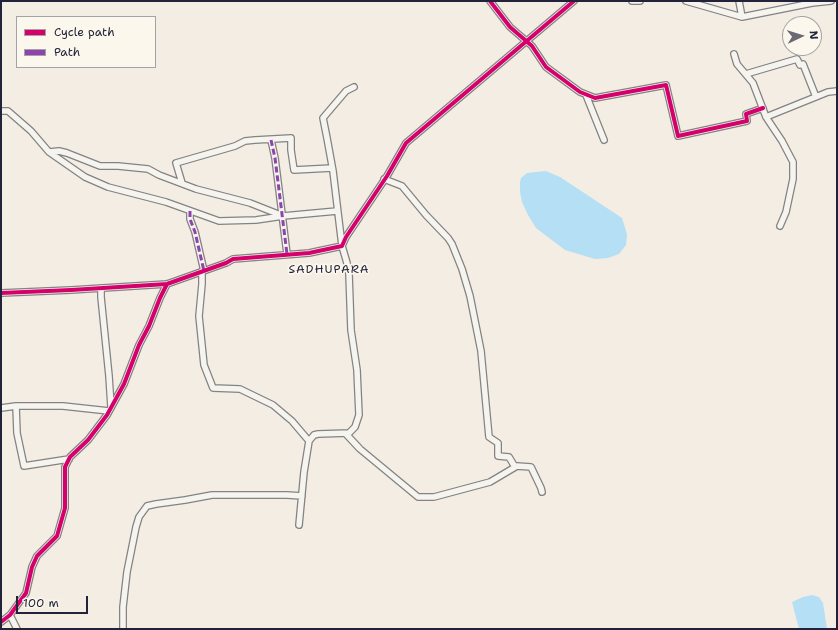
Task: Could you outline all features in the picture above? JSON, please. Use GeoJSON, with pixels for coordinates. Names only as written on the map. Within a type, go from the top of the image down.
{"type":"FeatureCollection","features":[{"type":"Feature","properties":{"kind":"street"},"geometry":{"type":"LineString","coordinates":[[490,1],[510,26],[527,40],[546,67],[586,95],[595,98],[666,85],[678,136],[748,121],[746,114],[763,108]]}},
{"type":"Feature","properties":{"kind":"street"},"geometry":{"type":"LineString","coordinates":[[342,246],[346,237],[406,143],[574,1]]}},
{"type":"Feature","properties":{"kind":"street"},"geometry":{"type":"LineString","coordinates":[[632,1],[640,1]]}},
{"type":"Feature","properties":{"kind":"street"},"geometry":{"type":"LineString","coordinates":[[686,1],[742,17],[812,3],[831,1]]}},
{"type":"Feature","properties":{"kind":"street"},"geometry":{"type":"LineString","coordinates":[[739,1],[742,17]]}},
{"type":"Feature","properties":{"kind":"street"},"geometry":{"type":"LineString","coordinates":[[734,54],[737,64],[753,83],[766,117],[782,141],[793,162],[793,179],[786,212],[780,226]]}},
{"type":"Feature","properties":{"kind":"street"},"geometry":{"type":"LineString","coordinates":[[746,74],[797,59],[800,65],[804,64],[816,97]]}},
{"type":"Feature","properties":{"kind":"street"},"geometry":{"type":"LineString","coordinates":[[300,525],[304,472],[309,440],[314,435],[318,434],[346,434],[352,431],[359,415],[357,370],[351,330],[348,263],[342,246],[332,168],[322,118],[346,91],[354,87]]}},
{"type":"Feature","properties":{"kind":"street"},"geometry":{"type":"LineString","coordinates":[[766,117],[828,92],[837,91]]}},
{"type":"Feature","properties":{"kind":"street"},"geometry":{"type":"LineString","coordinates":[[586,95],[604,140]]}},
{"type":"Feature","properties":{"kind":"street"},"geometry":{"type":"LineString","coordinates":[[1,111],[8,111],[31,131],[49,152],[85,177],[108,188],[166,202],[219,221],[256,220],[338,211]]}},
{"type":"Feature","properties":{"kind":"street"},"geometry":{"type":"LineString","coordinates":[[182,184],[176,163],[235,146],[245,141],[290,138],[294,170],[332,168]]}},
{"type":"Feature","properties":{"kind":"street"},"geometry":{"type":"LineString","coordinates":[[271,140],[275,158],[287,254]]}},
{"type":"Feature","properties":{"kind":"street"},"geometry":{"type":"LineString","coordinates":[[49,152],[59,151],[67,153],[100,166],[148,169],[159,175],[207,193],[250,203],[283,216]]}},
{"type":"Feature","properties":{"kind":"street"},"geometry":{"type":"LineString","coordinates":[[384,179],[402,186],[452,244],[462,269],[470,296],[481,351],[489,437],[498,443],[498,456],[508,457],[514,467]]}},
{"type":"Feature","properties":{"kind":"street"},"geometry":{"type":"LineString","coordinates":[[190,211],[190,219],[195,232],[203,271],[199,316],[204,365],[213,388],[240,389],[273,405],[292,421],[309,440]]}},
{"type":"Feature","properties":{"kind":"street"},"geometry":{"type":"LineString","coordinates":[[1,293],[168,284],[233,259],[309,253],[342,246]]}},
{"type":"Feature","properties":{"kind":"street"},"geometry":{"type":"LineString","coordinates":[[1,622],[10,615],[26,593],[34,560],[44,548],[58,536],[65,508],[65,467],[74,452],[88,440],[110,410],[124,384],[139,345],[149,326],[160,298],[168,284]]}},
{"type":"Feature","properties":{"kind":"street"},"geometry":{"type":"LineString","coordinates":[[101,288],[100,298],[109,376],[110,410]]}},
{"type":"Feature","properties":{"kind":"street"},"geometry":{"type":"LineString","coordinates":[[1,408],[16,406],[63,406],[110,410]]}},
{"type":"Feature","properties":{"kind":"street"},"geometry":{"type":"LineString","coordinates":[[16,406],[17,433],[24,466],[69,459]]}},
{"type":"Feature","properties":{"kind":"street"},"geometry":{"type":"LineString","coordinates":[[346,434],[360,449],[418,497],[434,497],[490,482],[514,467],[531,467],[542,488],[542,492]]}},
{"type":"Feature","properties":{"kind":"street"},"geometry":{"type":"LineString","coordinates":[[123,629],[123,607],[127,572],[139,516],[147,506],[212,495],[302,496]]}},
{"type":"Feature","properties":{"kind":"street"},"geometry":{"type":"LineString","coordinates":[[10,615],[17,629]]}},
{"type":"Feature","properties":{"kind":"water"},"geometry":{"type":"Polygon","coordinates":[[[546,171],[560,177],[622,218],[627,234],[626,245],[619,254],[608,258],[595,259],[565,250],[536,228],[522,202],[520,182],[521,178],[527,173],[546,171]]]}},
{"type":"Feature","properties":{"kind":"water"},"geometry":{"type":"Polygon","coordinates":[[[812,595],[819,597],[823,603],[827,629],[799,629],[792,602],[812,595]]]}},
{"type":"Feature","properties":{"kind":"marked path"},"geometry":{"type":"LineString","coordinates":[[271,140],[275,158],[287,254]]}},
{"type":"Feature","properties":{"kind":"marked path"},"geometry":{"type":"LineString","coordinates":[[190,211],[190,219],[195,232],[204,271]]}},
{"type":"Feature","properties":{"kind":"cycle path"},"geometry":{"type":"LineString","coordinates":[[490,1],[510,27],[532,46],[546,67],[580,92],[595,98],[666,85],[678,136],[747,121],[746,114],[763,108]]}},
{"type":"Feature","properties":{"kind":"cycle path"},"geometry":{"type":"LineString","coordinates":[[1,293],[167,284],[226,263],[233,259],[309,253],[342,246],[346,237],[387,176],[406,143],[574,1]]}},
{"type":"Feature","properties":{"kind":"cycle path"},"geometry":{"type":"LineString","coordinates":[[1,622],[10,615],[26,593],[32,567],[37,556],[57,536],[65,508],[65,467],[70,457],[88,440],[107,415],[124,384],[139,345],[167,284]]}},
{"type":"Feature","properties":{"kind":"district","name":"SADHUPARA"},"geometry":{"type":"Point","coordinates":[329,270]}}]}
